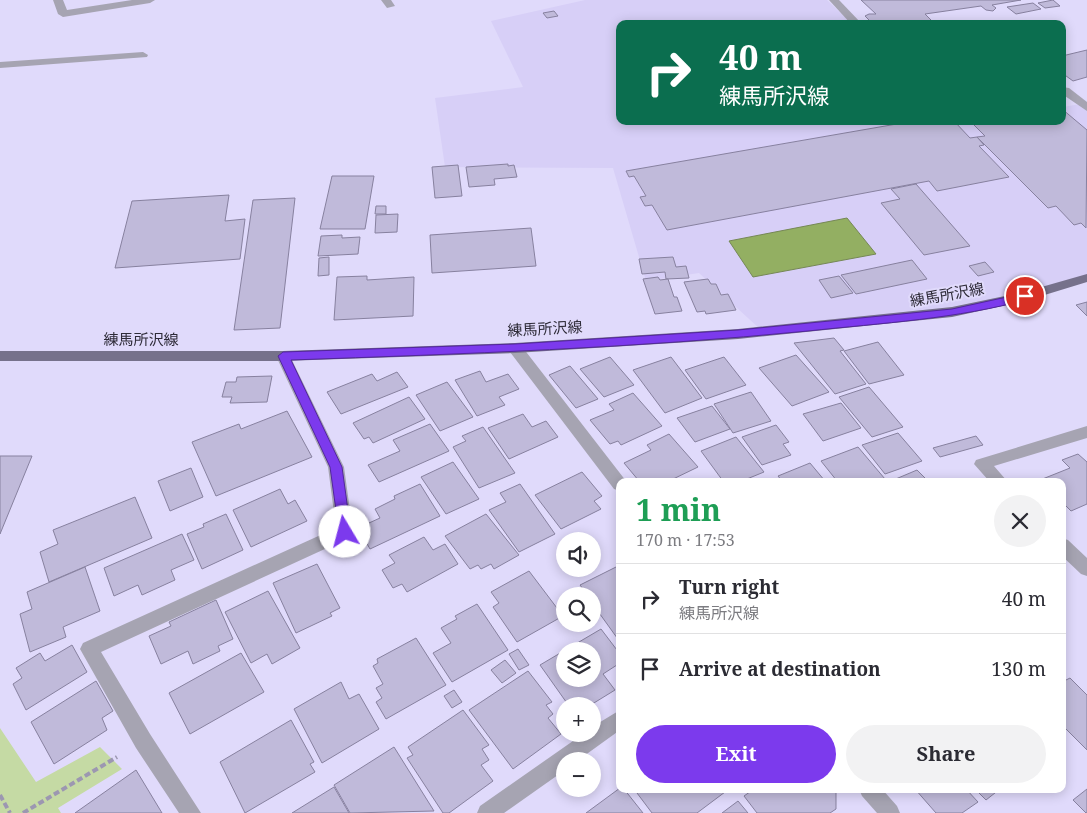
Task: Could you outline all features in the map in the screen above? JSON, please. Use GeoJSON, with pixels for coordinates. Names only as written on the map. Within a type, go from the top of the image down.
{"type":"FeatureCollection","features":[{"type":"Feature","properties":{"kind":"main road","name":"練馬所沢線"},"geometry":{"type":"LineString","coordinates":[[0,356],[283,356],[515,348],[738,334],[889,320],[952,312],[1025,296],[1087,278]]}},
{"type":"Feature","properties":{"kind":"street"},"geometry":{"type":"LineString","coordinates":[[58,0],[63,14],[150,0]]}},
{"type":"Feature","properties":{"kind":"street"},"geometry":{"type":"LineString","coordinates":[[834,0],[853,20]]}},
{"type":"Feature","properties":{"kind":"street"},"geometry":{"type":"LineString","coordinates":[[0,65],[143,55]]}},
{"type":"Feature","properties":{"kind":"street"},"geometry":{"type":"LineString","coordinates":[[1066,91],[1087,108]]}},
{"type":"Feature","properties":{"kind":"street"},"geometry":{"type":"LineString","coordinates":[[515,348],[616,480]]}},
{"type":"Feature","properties":{"kind":"street"},"geometry":{"type":"LineString","coordinates":[[190,813],[143,742],[89,650],[345,532],[336,467],[283,356]]}},
{"type":"Feature","properties":{"kind":"street"},"geometry":{"type":"LineString","coordinates":[[996,478],[982,464],[1087,432]]}},
{"type":"Feature","properties":{"kind":"street"},"geometry":{"type":"LineString","coordinates":[[1066,548],[1087,569]]}},
{"type":"Feature","properties":{"kind":"street"},"geometry":{"type":"LineString","coordinates":[[487,813],[616,722]]}},
{"type":"Feature","properties":{"kind":"street"},"geometry":{"type":"LineString","coordinates":[[872,793],[890,813]]}},
{"type":"Feature","properties":{"kind":"path"},"geometry":{"type":"LineString","coordinates":[[23,813],[143,742]]}},
{"type":"Feature","properties":{"kind":"path"},"geometry":{"type":"LineString","coordinates":[[0,795],[10,813]]}},
{"type":"Feature","properties":{"kind":"shaded area"},"geometry":{"type":"Polygon","coordinates":[[[585,0],[827,0],[848,20],[616,20],[616,125],[1066,125],[1066,106],[1080,104],[1087,110],[1087,278],[998,304],[761,330],[699,273],[646,281],[613,168],[445,167],[435,98],[523,87],[491,21],[585,0]]]}},
{"type":"Feature","properties":{"kind":"shaded area"},"geometry":{"type":"Polygon","coordinates":[[[847,218],[876,254],[753,277],[729,241],[847,218]]]}},
{"type":"Feature","properties":{"kind":"shaded area"},"geometry":{"type":"Polygon","coordinates":[[[0,728],[36,782],[100,747],[122,769],[58,808],[61,813],[0,813],[0,728]]]}},
{"type":"Feature","properties":{"kind":"building"},"geometry":{"type":"Polygon","coordinates":[[[861,0],[1021,0],[992,5],[996,8],[993,11],[986,10],[981,6],[925,14],[931,20],[869,20],[865,16],[876,14],[861,0]]]}},
{"type":"Feature","properties":{"kind":"building"},"geometry":{"type":"Polygon","coordinates":[[[1053,0],[1060,6],[1045,8],[1038,3],[1053,0]]]}},
{"type":"Feature","properties":{"kind":"building"},"geometry":{"type":"Polygon","coordinates":[[[1033,3],[1041,9],[1016,14],[1007,7],[1033,3]]]}},
{"type":"Feature","properties":{"kind":"building"},"geometry":{"type":"Polygon","coordinates":[[[554,11],[558,16],[547,18],[543,13],[554,11]]]}},
{"type":"Feature","properties":{"kind":"building"},"geometry":{"type":"Polygon","coordinates":[[[1087,50],[1087,77],[1073,81],[1066,76],[1066,55],[1087,50]]]}},
{"type":"Feature","properties":{"kind":"building"},"geometry":{"type":"Polygon","coordinates":[[[1066,112],[1087,130],[1086,228],[1081,223],[1074,225],[1056,206],[1048,208],[977,137],[985,136],[974,125],[1066,125],[1066,112]]]}},
{"type":"Feature","properties":{"kind":"building"},"geometry":{"type":"Polygon","coordinates":[[[891,125],[958,125],[970,138],[977,137],[984,145],[979,146],[1009,177],[937,191],[929,181],[667,230],[652,205],[645,206],[640,197],[646,196],[634,176],[629,177],[626,171],[891,125]]]}},
{"type":"Feature","properties":{"kind":"building"},"geometry":{"type":"Polygon","coordinates":[[[508,164],[508,166],[514,165],[517,177],[494,179],[495,185],[469,187],[466,167],[508,164]]]}},
{"type":"Feature","properties":{"kind":"building"},"geometry":{"type":"Polygon","coordinates":[[[458,165],[462,196],[435,198],[432,167],[458,165]]]}},
{"type":"Feature","properties":{"kind":"building"},"geometry":{"type":"Polygon","coordinates":[[[332,176],[374,176],[365,229],[320,229],[332,176]]]}},
{"type":"Feature","properties":{"kind":"building"},"geometry":{"type":"Polygon","coordinates":[[[916,184],[970,246],[924,255],[881,203],[900,199],[891,189],[916,184]]]}},
{"type":"Feature","properties":{"kind":"building"},"geometry":{"type":"Polygon","coordinates":[[[229,195],[225,221],[245,219],[240,259],[115,268],[132,201],[229,195]]]}},
{"type":"Feature","properties":{"kind":"building"},"geometry":{"type":"Polygon","coordinates":[[[295,198],[280,328],[234,330],[253,200],[295,198]]]}},
{"type":"Feature","properties":{"kind":"building"},"geometry":{"type":"Polygon","coordinates":[[[376,206],[386,206],[386,214],[375,214],[376,206]]]}},
{"type":"Feature","properties":{"kind":"building"},"geometry":{"type":"Polygon","coordinates":[[[398,214],[397,232],[375,233],[376,215],[398,214]]]}},
{"type":"Feature","properties":{"kind":"building"},"geometry":{"type":"Polygon","coordinates":[[[531,228],[536,266],[432,273],[430,235],[531,228]]]}},
{"type":"Feature","properties":{"kind":"building"},"geometry":{"type":"Polygon","coordinates":[[[342,235],[342,238],[360,237],[358,254],[318,256],[321,236],[342,235]]]}},
{"type":"Feature","properties":{"kind":"building"},"geometry":{"type":"Polygon","coordinates":[[[329,257],[329,275],[318,276],[319,258],[329,257]]]}},
{"type":"Feature","properties":{"kind":"building"},"geometry":{"type":"Polygon","coordinates":[[[673,257],[676,267],[686,266],[689,278],[666,279],[665,272],[642,274],[639,259],[673,257]]]}},
{"type":"Feature","properties":{"kind":"building"},"geometry":{"type":"Polygon","coordinates":[[[912,260],[927,279],[856,294],[841,275],[912,260]]]}},
{"type":"Feature","properties":{"kind":"building"},"geometry":{"type":"Polygon","coordinates":[[[985,262],[994,272],[978,276],[969,266],[985,262]]]}},
{"type":"Feature","properties":{"kind":"building"},"geometry":{"type":"Polygon","coordinates":[[[367,276],[367,280],[414,277],[413,316],[334,320],[337,277],[367,276]]]}},
{"type":"Feature","properties":{"kind":"building"},"geometry":{"type":"Polygon","coordinates":[[[839,276],[853,293],[831,298],[819,280],[839,276]]]}},
{"type":"Feature","properties":{"kind":"building"},"geometry":{"type":"Polygon","coordinates":[[[658,277],[660,280],[668,279],[674,297],[677,297],[682,311],[655,314],[643,279],[658,277]]]}},
{"type":"Feature","properties":{"kind":"building"},"geometry":{"type":"Polygon","coordinates":[[[708,279],[711,284],[716,284],[721,295],[728,294],[736,310],[706,314],[705,311],[697,312],[684,282],[708,279]]]}},
{"type":"Feature","properties":{"kind":"building"},"geometry":{"type":"Polygon","coordinates":[[[1087,302],[1087,316],[1076,305],[1087,302]]]}},
{"type":"Feature","properties":{"kind":"building"},"geometry":{"type":"Polygon","coordinates":[[[834,338],[844,350],[840,351],[866,384],[835,394],[794,343],[834,338]]]}},
{"type":"Feature","properties":{"kind":"building"},"geometry":{"type":"Polygon","coordinates":[[[878,342],[904,375],[869,384],[844,351],[878,342]]]}},
{"type":"Feature","properties":{"kind":"building"},"geometry":{"type":"Polygon","coordinates":[[[796,355],[829,392],[792,406],[759,368],[796,355]]]}},
{"type":"Feature","properties":{"kind":"building"},"geometry":{"type":"Polygon","coordinates":[[[610,357],[634,385],[604,397],[580,369],[610,357]]]}},
{"type":"Feature","properties":{"kind":"building"},"geometry":{"type":"Polygon","coordinates":[[[671,357],[702,398],[665,413],[633,370],[671,357]]]}},
{"type":"Feature","properties":{"kind":"building"},"geometry":{"type":"Polygon","coordinates":[[[724,357],[746,385],[706,399],[685,370],[724,357]]]}},
{"type":"Feature","properties":{"kind":"building"},"geometry":{"type":"Polygon","coordinates":[[[570,366],[598,399],[576,408],[549,375],[570,366]]]}},
{"type":"Feature","properties":{"kind":"building"},"geometry":{"type":"Polygon","coordinates":[[[480,371],[486,382],[508,374],[519,389],[499,397],[505,405],[477,416],[455,380],[480,371]]]}},
{"type":"Feature","properties":{"kind":"building"},"geometry":{"type":"Polygon","coordinates":[[[397,372],[408,387],[341,414],[327,392],[372,374],[377,381],[397,372]]]}},
{"type":"Feature","properties":{"kind":"building"},"geometry":{"type":"Polygon","coordinates":[[[272,376],[267,402],[230,403],[232,397],[222,397],[226,382],[236,382],[237,377],[272,376]]]}},
{"type":"Feature","properties":{"kind":"building"},"geometry":{"type":"Polygon","coordinates":[[[447,382],[473,417],[440,431],[416,395],[447,382]]]}},
{"type":"Feature","properties":{"kind":"building"},"geometry":{"type":"Polygon","coordinates":[[[869,387],[903,427],[872,437],[839,397],[869,387]]]}},
{"type":"Feature","properties":{"kind":"building"},"geometry":{"type":"Polygon","coordinates":[[[751,392],[771,421],[733,433],[714,404],[751,392]]]}},
{"type":"Feature","properties":{"kind":"building"},"geometry":{"type":"Polygon","coordinates":[[[633,393],[662,426],[621,445],[618,441],[610,444],[590,420],[614,410],[609,404],[633,393]]]}},
{"type":"Feature","properties":{"kind":"building"},"geometry":{"type":"Polygon","coordinates":[[[409,397],[425,419],[373,443],[369,437],[364,439],[353,423],[409,397]]]}},
{"type":"Feature","properties":{"kind":"building"},"geometry":{"type":"Polygon","coordinates":[[[841,403],[861,428],[823,441],[803,414],[841,403]]]}},
{"type":"Feature","properties":{"kind":"building"},"geometry":{"type":"Polygon","coordinates":[[[712,406],[730,429],[695,442],[677,418],[712,406]]]}},
{"type":"Feature","properties":{"kind":"building"},"geometry":{"type":"Polygon","coordinates":[[[287,411],[312,457],[216,496],[192,442],[239,424],[241,429],[287,411]]]}},
{"type":"Feature","properties":{"kind":"building"},"geometry":{"type":"Polygon","coordinates":[[[523,414],[532,427],[546,421],[558,437],[509,459],[488,428],[523,414]]]}},
{"type":"Feature","properties":{"kind":"building"},"geometry":{"type":"Polygon","coordinates":[[[430,424],[449,451],[379,482],[368,465],[400,451],[393,440],[430,424]]]}},
{"type":"Feature","properties":{"kind":"building"},"geometry":{"type":"Polygon","coordinates":[[[776,425],[789,442],[783,444],[791,455],[762,465],[742,437],[776,425]]]}},
{"type":"Feature","properties":{"kind":"building"},"geometry":{"type":"Polygon","coordinates":[[[483,427],[515,473],[479,488],[453,447],[466,441],[462,436],[483,427]]]}},
{"type":"Feature","properties":{"kind":"building"},"geometry":{"type":"Polygon","coordinates":[[[898,433],[922,461],[885,474],[862,445],[898,433]]]}},
{"type":"Feature","properties":{"kind":"building"},"geometry":{"type":"Polygon","coordinates":[[[669,434],[698,467],[675,478],[636,478],[624,463],[651,450],[647,445],[669,434]]]}},
{"type":"Feature","properties":{"kind":"building"},"geometry":{"type":"Polygon","coordinates":[[[976,436],[983,445],[940,457],[933,448],[976,436]]]}},
{"type":"Feature","properties":{"kind":"building"},"geometry":{"type":"Polygon","coordinates":[[[736,437],[764,472],[749,478],[721,478],[701,451],[736,437]]]}},
{"type":"Feature","properties":{"kind":"building"},"geometry":{"type":"Polygon","coordinates":[[[858,447],[884,478],[835,478],[821,461],[858,447]]]}},
{"type":"Feature","properties":{"kind":"building"},"geometry":{"type":"Polygon","coordinates":[[[1078,454],[1087,462],[1087,504],[1071,511],[1066,506],[1066,478],[1045,478],[1070,468],[1062,460],[1078,454]]]}},
{"type":"Feature","properties":{"kind":"building"},"geometry":{"type":"Polygon","coordinates":[[[0,456],[32,456],[0,534],[0,456]]]}},
{"type":"Feature","properties":{"kind":"building"},"geometry":{"type":"Polygon","coordinates":[[[453,462],[479,499],[446,514],[421,477],[453,462]]]}},
{"type":"Feature","properties":{"kind":"building"},"geometry":{"type":"Polygon","coordinates":[[[810,463],[822,478],[780,478],[778,476],[810,463]]]}},
{"type":"Feature","properties":{"kind":"building"},"geometry":{"type":"Polygon","coordinates":[[[191,468],[203,497],[170,511],[158,481],[191,468]]]}},
{"type":"Feature","properties":{"kind":"building"},"geometry":{"type":"Polygon","coordinates":[[[917,470],[925,478],[898,478],[917,470]]]}},
{"type":"Feature","properties":{"kind":"building"},"geometry":{"type":"Polygon","coordinates":[[[582,472],[602,496],[594,501],[601,509],[561,529],[535,495],[582,472]]]}},
{"type":"Feature","properties":{"kind":"building"},"geometry":{"type":"Polygon","coordinates":[[[420,484],[440,516],[370,549],[358,528],[380,518],[375,509],[395,499],[394,496],[420,484]]]}},
{"type":"Feature","properties":{"kind":"building"},"geometry":{"type":"Polygon","coordinates":[[[520,484],[555,534],[519,552],[489,510],[506,502],[500,493],[520,484]]]}},
{"type":"Feature","properties":{"kind":"building"},"geometry":{"type":"Polygon","coordinates":[[[280,489],[288,504],[295,500],[307,521],[251,547],[233,510],[280,489]]]}},
{"type":"Feature","properties":{"kind":"building"},"geometry":{"type":"Polygon","coordinates":[[[135,497],[152,538],[49,582],[40,552],[58,544],[53,530],[135,497]]]}},
{"type":"Feature","properties":{"kind":"building"},"geometry":{"type":"Polygon","coordinates":[[[226,514],[243,550],[202,569],[187,534],[204,527],[203,524],[226,514]]]}},
{"type":"Feature","properties":{"kind":"building"},"geometry":{"type":"Polygon","coordinates":[[[486,514],[519,555],[494,569],[491,564],[481,569],[478,565],[470,569],[445,536],[486,514]]]}},
{"type":"Feature","properties":{"kind":"building"},"geometry":{"type":"Polygon","coordinates":[[[182,534],[194,560],[171,570],[175,580],[142,595],[138,585],[114,596],[104,568],[182,534]]]}},
{"type":"Feature","properties":{"kind":"building"},"geometry":{"type":"Polygon","coordinates":[[[424,537],[433,550],[445,544],[458,564],[407,592],[402,584],[393,588],[382,570],[395,563],[389,555],[424,537]]]}},
{"type":"Feature","properties":{"kind":"building"},"geometry":{"type":"Polygon","coordinates":[[[317,564],[340,608],[330,613],[332,616],[296,633],[273,583],[317,564]]]}},
{"type":"Feature","properties":{"kind":"building"},"geometry":{"type":"Polygon","coordinates":[[[85,567],[100,611],[63,627],[66,637],[30,652],[20,614],[32,609],[27,592],[85,567]]]}},
{"type":"Feature","properties":{"kind":"building"},"geometry":{"type":"Polygon","coordinates":[[[616,567],[616,636],[601,616],[601,587],[581,587],[580,585],[596,577],[601,577],[601,574],[616,567]]]}},
{"type":"Feature","properties":{"kind":"building"},"geometry":{"type":"Polygon","coordinates":[[[529,571],[556,607],[556,620],[517,642],[493,607],[499,603],[491,592],[529,571]]]}},
{"type":"Feature","properties":{"kind":"building"},"geometry":{"type":"Polygon","coordinates":[[[268,591],[300,648],[272,664],[267,654],[251,663],[225,612],[268,591]]]}},
{"type":"Feature","properties":{"kind":"building"},"geometry":{"type":"Polygon","coordinates":[[[216,600],[233,639],[218,646],[220,651],[193,664],[188,651],[161,664],[149,636],[171,626],[169,622],[216,600]]]}},
{"type":"Feature","properties":{"kind":"building"},"geometry":{"type":"Polygon","coordinates":[[[477,604],[508,650],[452,682],[433,653],[451,643],[441,628],[457,619],[455,616],[477,604]]]}},
{"type":"Feature","properties":{"kind":"building"},"geometry":{"type":"Polygon","coordinates":[[[601,629],[616,649],[616,666],[603,674],[615,690],[601,699],[601,697],[563,697],[540,665],[556,656],[556,687],[601,687],[601,642],[579,642],[596,632],[601,632],[601,629]]]}},
{"type":"Feature","properties":{"kind":"building"},"geometry":{"type":"Polygon","coordinates":[[[416,638],[446,685],[386,719],[376,702],[382,698],[376,688],[383,684],[373,666],[378,663],[377,659],[416,638]]]}},
{"type":"Feature","properties":{"kind":"building"},"geometry":{"type":"Polygon","coordinates":[[[72,645],[87,672],[26,710],[13,684],[22,678],[16,668],[40,653],[45,661],[72,645]]]}},
{"type":"Feature","properties":{"kind":"building"},"geometry":{"type":"Polygon","coordinates":[[[518,649],[529,665],[519,670],[509,654],[518,649]]]}},
{"type":"Feature","properties":{"kind":"building"},"geometry":{"type":"Polygon","coordinates":[[[241,653],[264,692],[190,734],[169,693],[241,653]]]}},
{"type":"Feature","properties":{"kind":"building"},"geometry":{"type":"Polygon","coordinates":[[[505,660],[516,673],[502,683],[491,670],[505,660]]]}},
{"type":"Feature","properties":{"kind":"building"},"geometry":{"type":"Polygon","coordinates":[[[528,671],[552,702],[546,705],[553,714],[548,718],[556,728],[556,738],[513,769],[469,710],[528,671]]]}},
{"type":"Feature","properties":{"kind":"building"},"geometry":{"type":"Polygon","coordinates":[[[1070,678],[1087,695],[1087,750],[1066,729],[1066,680],[1070,678]]]}},
{"type":"Feature","properties":{"kind":"building"},"geometry":{"type":"Polygon","coordinates":[[[96,681],[113,711],[102,718],[107,730],[54,764],[31,722],[96,681]]]}},
{"type":"Feature","properties":{"kind":"building"},"geometry":{"type":"Polygon","coordinates":[[[341,682],[349,699],[359,694],[379,729],[322,763],[294,709],[341,682]]]}},
{"type":"Feature","properties":{"kind":"building"},"geometry":{"type":"Polygon","coordinates":[[[454,690],[462,702],[452,708],[444,696],[454,690]]]}},
{"type":"Feature","properties":{"kind":"building"},"geometry":{"type":"Polygon","coordinates":[[[463,710],[489,745],[482,749],[489,760],[481,765],[493,781],[449,813],[443,813],[407,758],[413,755],[408,747],[463,710]]]}},
{"type":"Feature","properties":{"kind":"building"},"geometry":{"type":"Polygon","coordinates":[[[291,720],[314,762],[310,764],[315,772],[245,813],[220,762],[291,720]]]}},
{"type":"Feature","properties":{"kind":"building"},"geometry":{"type":"Polygon","coordinates":[[[394,747],[434,811],[350,813],[334,785],[394,747]]]}},
{"type":"Feature","properties":{"kind":"building"},"geometry":{"type":"Polygon","coordinates":[[[136,770],[162,813],[75,813],[136,770]]]}},
{"type":"Feature","properties":{"kind":"building"},"geometry":{"type":"Polygon","coordinates":[[[334,787],[349,813],[292,813],[334,787]]]}},
{"type":"Feature","properties":{"kind":"building"},"geometry":{"type":"Polygon","coordinates":[[[1087,789],[1087,813],[1086,813],[1073,800],[1087,789]]]}},
{"type":"Feature","properties":{"kind":"building"},"geometry":{"type":"Polygon","coordinates":[[[616,791],[616,793],[627,793],[643,813],[586,813],[616,791]]]}},
{"type":"Feature","properties":{"kind":"building"},"geometry":{"type":"Polygon","coordinates":[[[637,793],[724,793],[697,813],[652,813],[637,793]]]}},
{"type":"Feature","properties":{"kind":"building"},"geometry":{"type":"Polygon","coordinates":[[[748,793],[836,793],[836,809],[830,813],[757,813],[744,796],[748,793]]]}},
{"type":"Feature","properties":{"kind":"building"},"geometry":{"type":"Polygon","coordinates":[[[918,793],[970,793],[978,802],[962,813],[936,813],[918,793]]]}},
{"type":"Feature","properties":{"kind":"building"},"geometry":{"type":"Polygon","coordinates":[[[979,793],[995,793],[986,800],[979,793]]]}},
{"type":"Feature","properties":{"kind":"building"},"geometry":{"type":"Polygon","coordinates":[[[738,801],[748,813],[722,813],[738,801]]]}},
{"type":"Feature","properties":{"kind":"route"},"geometry":{"type":"LineString","coordinates":[[345,532],[336,467],[283,356],[515,348],[738,334],[880,321],[952,312],[1025,296]]}}]}
